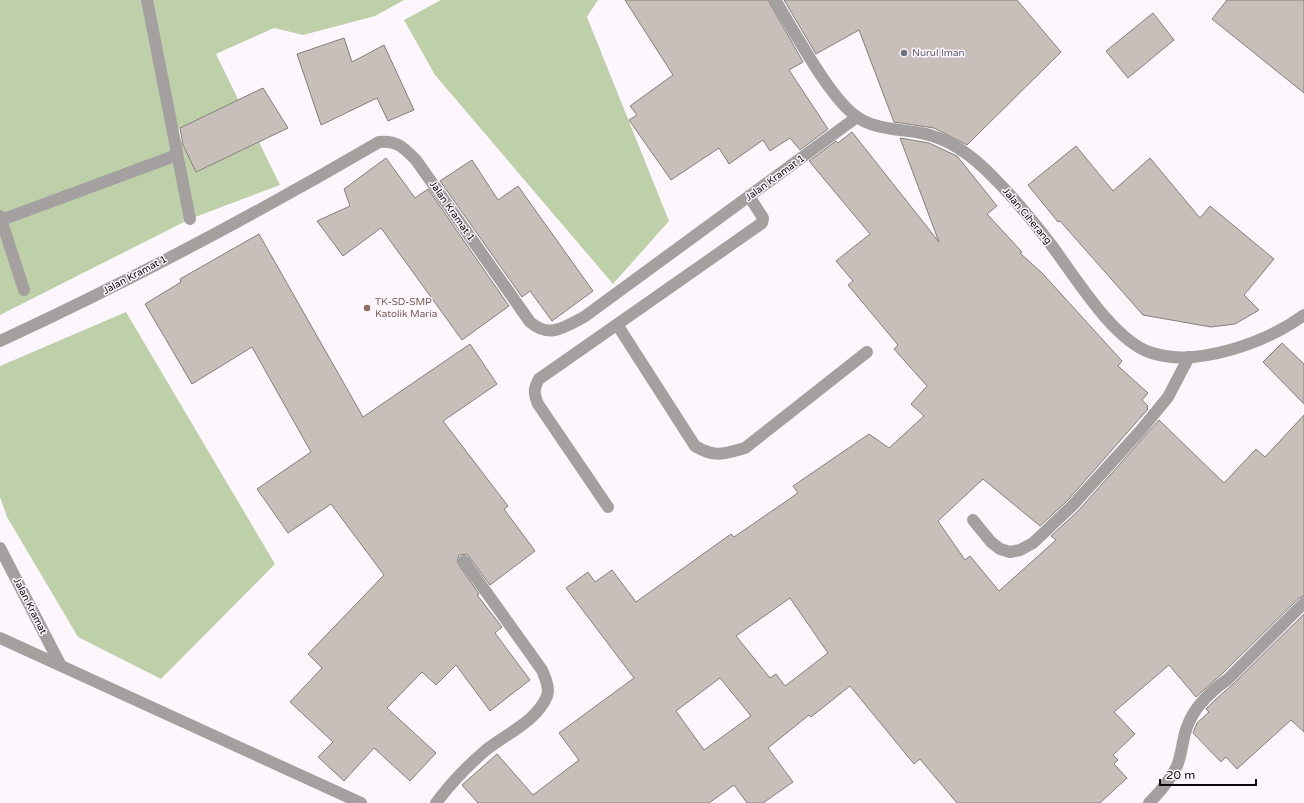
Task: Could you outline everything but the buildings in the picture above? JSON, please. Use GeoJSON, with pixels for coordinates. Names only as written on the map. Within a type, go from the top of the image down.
{"type":"FeatureCollection","features":[{"type":"Feature","properties":{"kind":"street"},"geometry":{"type":"LineString","coordinates":[[147,0],[190,219]]}},
{"type":"Feature","properties":{"kind":"street","name":"Jalan Ciherang"},"geometry":{"type":"LineString","coordinates":[[775,0],[827,83],[839,100],[857,117],[878,126],[922,133],[938,138],[964,153],[994,178],[1018,203],[1048,240],[1094,302],[1118,329],[1149,352],[1189,357],[1219,353],[1251,344],[1293,323],[1304,315]]}},
{"type":"Feature","properties":{"kind":"street","name":"Jalan Kramat 1"},"geometry":{"type":"LineString","coordinates":[[0,341],[85,302],[274,204],[379,142],[390,141],[397,144],[416,160],[520,310],[530,322],[539,330],[560,330],[584,317],[857,117]]}},
{"type":"Feature","properties":{"kind":"street"},"geometry":{"type":"LineString","coordinates":[[24,290],[0,218],[177,155]]}},
{"type":"Feature","properties":{"kind":"street"},"geometry":{"type":"LineString","coordinates":[[608,506],[538,404],[534,390],[539,379],[618,326],[762,223],[763,218],[749,196]]}},
{"type":"Feature","properties":{"kind":"street"},"geometry":{"type":"LineString","coordinates":[[618,326],[695,446],[708,454],[722,454],[745,448],[867,352]]}},
{"type":"Feature","properties":{"kind":"street"},"geometry":{"type":"LineString","coordinates":[[973,520],[991,542],[1000,549],[1010,552],[1020,550],[1033,543],[1072,506],[1141,430],[1168,397],[1189,357]]}},
{"type":"Feature","properties":{"kind":"street","name":"Jalan Kramat"},"geometry":{"type":"LineString","coordinates":[[0,548],[60,664]]}},
{"type":"Feature","properties":{"kind":"street"},"geometry":{"type":"LineString","coordinates":[[436,803],[468,766],[526,721],[541,707],[547,694],[547,682],[542,670],[464,561]]}},
{"type":"Feature","properties":{"kind":"street"},"geometry":{"type":"LineString","coordinates":[[1149,803],[1163,788],[1176,768],[1181,756],[1186,728],[1201,703],[1304,603]]}},
{"type":"Feature","properties":{"kind":"street"},"geometry":{"type":"LineString","coordinates":[[0,638],[60,664],[215,738],[361,803]]}},
{"type":"Feature","properties":{"kind":"green space"},"geometry":{"type":"Polygon","coordinates":[[[0,0],[404,0],[375,16],[303,35],[274,28],[216,54],[280,185],[190,219],[0,315],[0,0]],[[234,102],[176,130],[196,172],[255,144],[234,102]]]}},
{"type":"Feature","properties":{"kind":"green space"},"geometry":{"type":"Polygon","coordinates":[[[441,0],[598,0],[587,17],[669,221],[613,284],[435,75],[404,20],[441,0]]]}},
{"type":"Feature","properties":{"kind":"green space"},"geometry":{"type":"Polygon","coordinates":[[[126,312],[275,564],[161,679],[78,637],[7,517],[0,497],[0,366],[126,312]]]}},
{"type":"Feature","properties":{"kind":"place","name":"Nurul Iman"},"geometry":{"type":"Point","coordinates":[904,53]}},
{"type":"Feature","properties":{"kind":"place","name":"TK-SD-SMP Katolik Maria"},"geometry":{"type":"Point","coordinates":[367,308]}}]}
